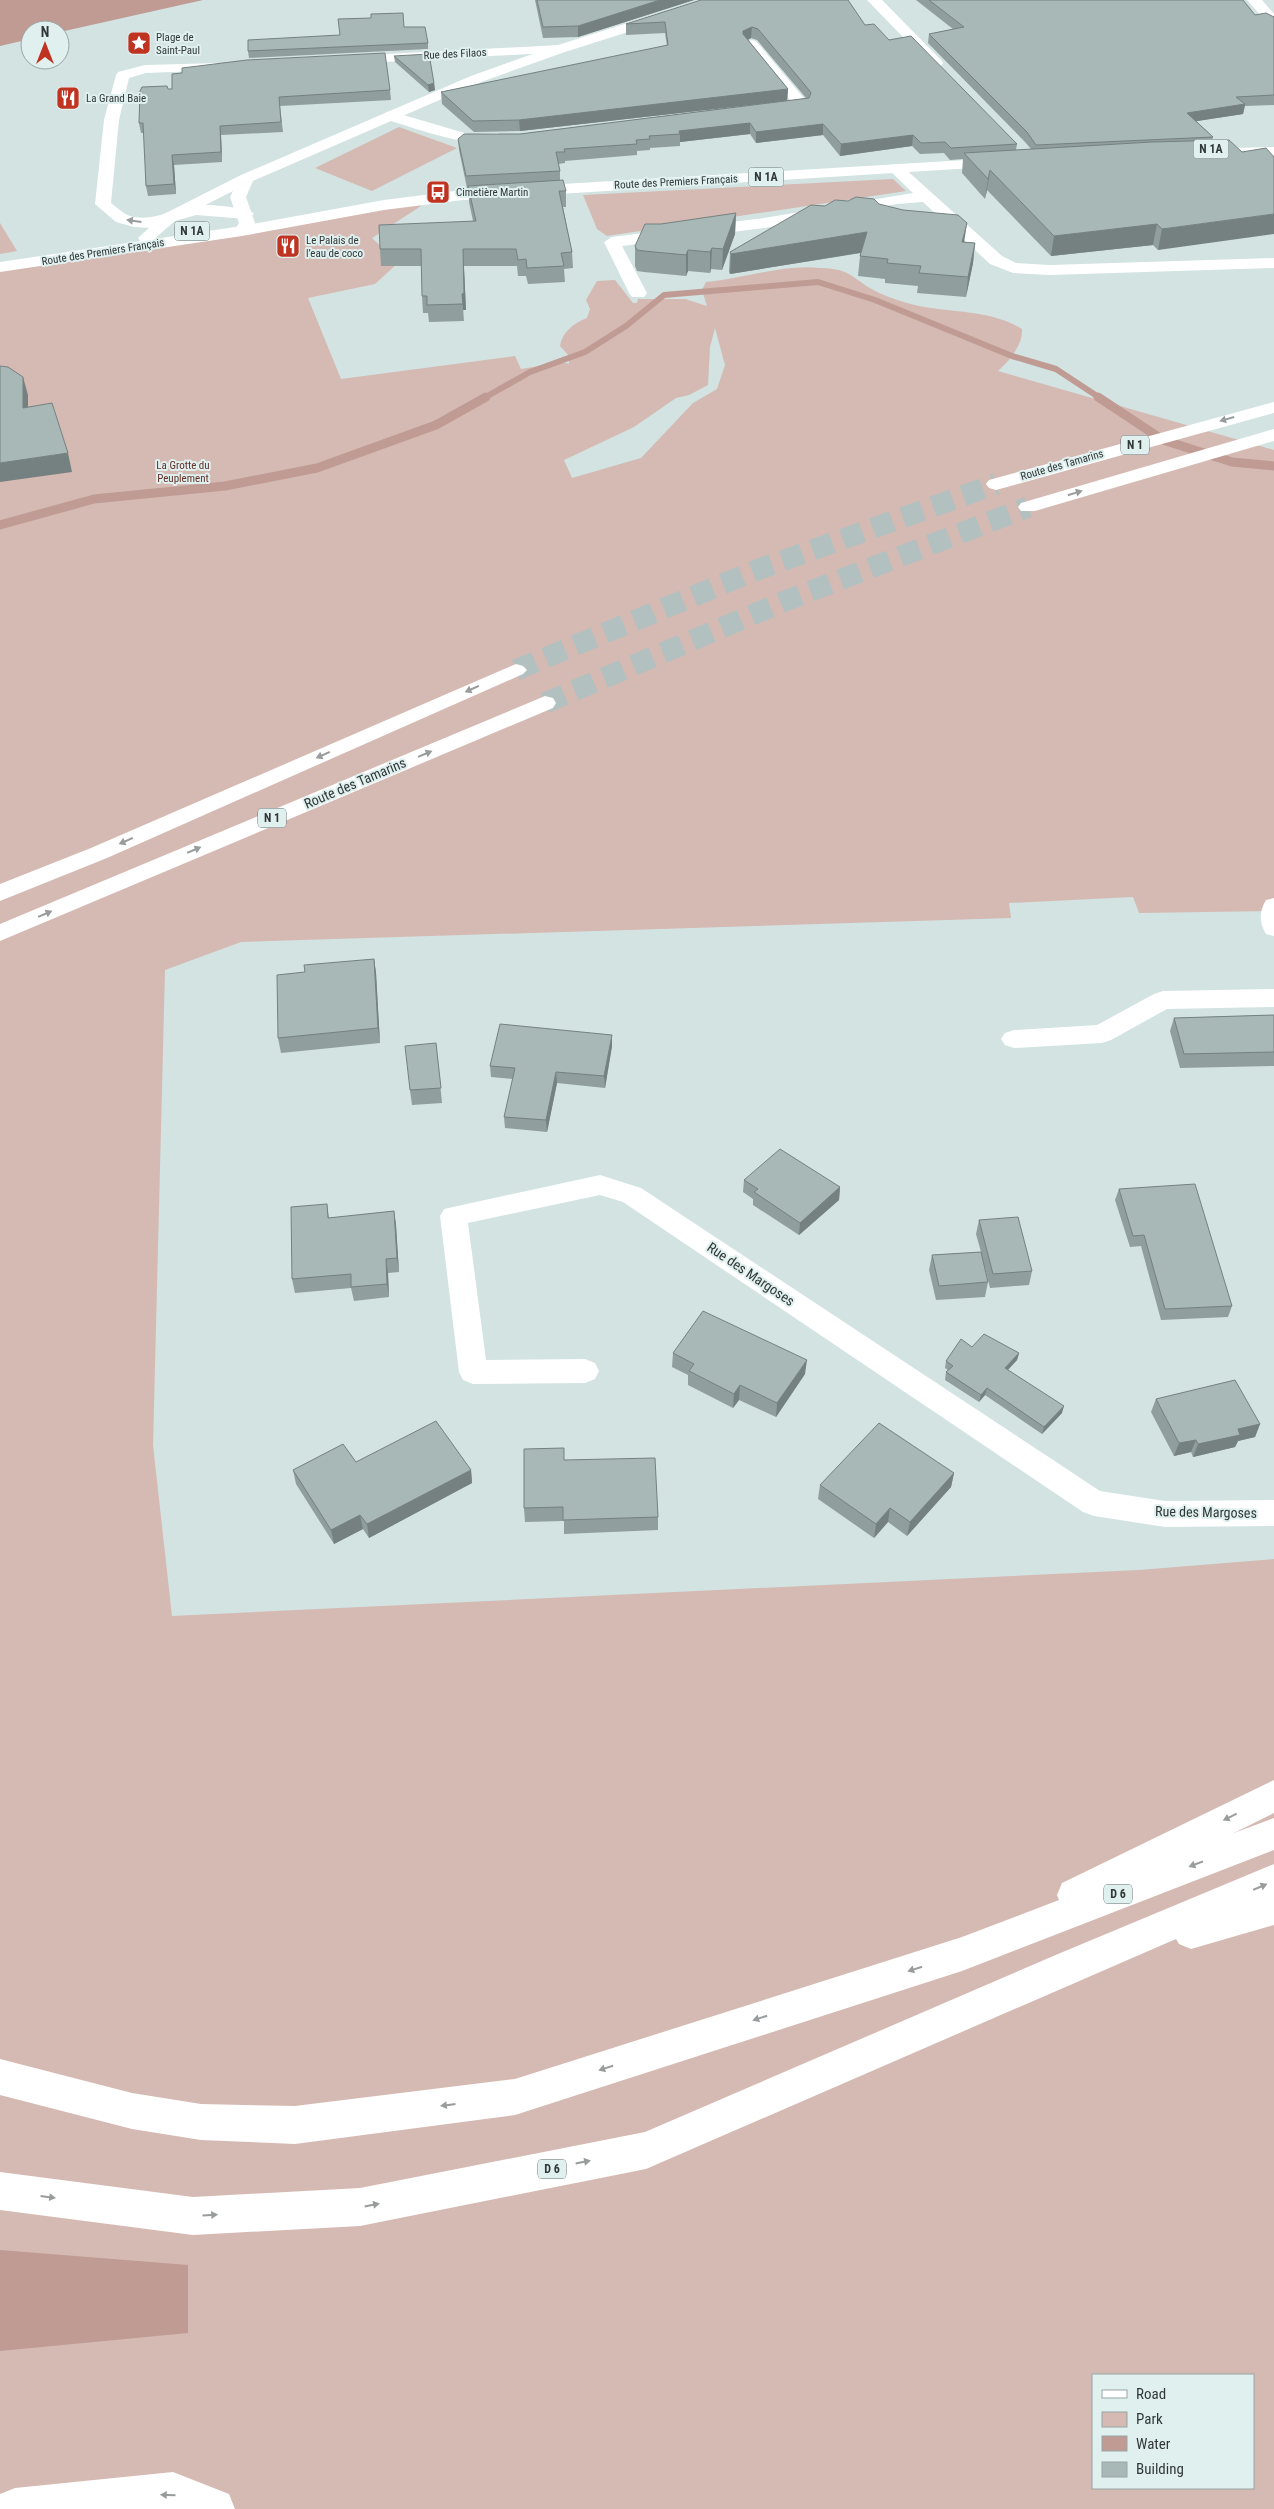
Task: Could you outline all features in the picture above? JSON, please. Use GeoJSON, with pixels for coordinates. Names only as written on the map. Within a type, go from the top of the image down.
{"type":"FeatureCollection","features":[{"type":"Feature","properties":{"kind":"main road"},"geometry":{"type":"LineString","coordinates":[[146,238],[170,217],[247,178],[476,79],[560,49],[714,0]]}},
{"type":"Feature","properties":{"kind":"main road"},"geometry":{"type":"LineString","coordinates":[[874,0],[949,77]]}},
{"type":"Feature","properties":{"kind":"main road"},"geometry":{"type":"LineString","coordinates":[[1254,0],[1274,22]]}},
{"type":"Feature","properties":{"kind":"main road"},"geometry":{"type":"LineString","coordinates":[[750,44],[802,105],[754,111]]}},
{"type":"Feature","properties":{"kind":"main road","name":"Rue des Filaos"},"geometry":{"type":"LineString","coordinates":[[333,61],[560,49]]}},
{"type":"Feature","properties":{"kind":"main road"},"geometry":{"type":"LineString","coordinates":[[234,66],[146,69],[123,75],[119,84],[110,128],[103,204],[122,219],[134,222],[151,223],[194,210],[245,223],[238,197],[247,178]]}},
{"type":"Feature","properties":{"kind":"main road"},"geometry":{"type":"LineString","coordinates":[[390,116],[467,139],[511,138]]}},
{"type":"Feature","properties":{"kind":"main road","name":"N 1A"},"geometry":{"type":"LineString","coordinates":[[1274,145],[1216,151],[1274,152]]}},
{"type":"Feature","properties":{"kind":"main road","name":"Route des Premiers Français"},"geometry":{"type":"LineString","coordinates":[[0,260],[322,211],[483,194],[1010,162]]}},
{"type":"Feature","properties":{"kind":"main road"},"geometry":{"type":"LineString","coordinates":[[896,169],[996,260],[1013,268],[1050,270],[1274,263]]}},
{"type":"Feature","properties":{"kind":"main road"},"geometry":{"type":"LineString","coordinates":[[638,293],[612,242],[764,223],[897,199],[925,197]]}},
{"type":"Feature","properties":{"kind":"main road","name":"Route des Premiers Français"},"geometry":{"type":"LineString","coordinates":[[0,267],[245,223]]}},
{"type":"Feature","properties":{"kind":"main road","name":"Route des Tamarins"},"geometry":{"type":"LineString","coordinates":[[996,484],[1274,407]]}},
{"type":"Feature","properties":{"kind":"main road","name":"N 1"},"geometry":{"type":"LineString","coordinates":[[1028,507],[1274,435]]}},
{"type":"Feature","properties":{"kind":"main road"},"geometry":{"type":"LineString","coordinates":[[0,893],[99,853],[516,670]]}},
{"type":"Feature","properties":{"kind":"main road","name":"Route des Tamarins"},"geometry":{"type":"LineString","coordinates":[[0,933],[545,703]]}},
{"type":"Feature","properties":{"kind":"main road"},"geometry":{"type":"LineString","coordinates":[[1274,906],[1274,928]]}},
{"type":"Feature","properties":{"kind":"main road"},"geometry":{"type":"LineString","coordinates":[[1014,1039],[1102,1034],[1163,1000],[1274,998]]}},
{"type":"Feature","properties":{"kind":"main road","name":"Rue des Margoses"},"geometry":{"type":"LineString","coordinates":[[584,1371],[473,1372],[454,1216],[600,1185],[632,1195],[1094,1503],[1165,1514],[1274,1513]]}},
{"type":"Feature","properties":{"kind":"main road"},"geometry":{"type":"LineString","coordinates":[[962,1954],[1120,1871],[1274,1796]]}},
{"type":"Feature","properties":{"kind":"main road","name":"D 6"},"geometry":{"type":"LineString","coordinates":[[0,2076],[132,2111],[201,2122],[295,2125],[506,2098],[962,1954],[1274,1834]]}},
{"type":"Feature","properties":{"kind":"main road","name":"D 6"},"geometry":{"type":"LineString","coordinates":[[0,2191],[193,2216],[360,2207],[646,2150],[1070,1966],[1274,1881]]}},
{"type":"Feature","properties":{"kind":"main road"},"geometry":{"type":"LineString","coordinates":[[1070,1966],[1274,1908]]}},
{"type":"Feature","properties":{"kind":"main road"},"geometry":{"type":"LineString","coordinates":[[15,2509],[173,2493],[214,2509]]}},
{"type":"Feature","properties":{"kind":"green space"},"geometry":{"type":"Polygon","coordinates":[[[399,127],[457,148],[372,191],[315,168],[399,127]]]}},
{"type":"Feature","properties":{"kind":"green space"},"geometry":{"type":"Polygon","coordinates":[[[893,179],[906,191],[607,236],[597,229],[583,195],[893,179]]]}},
{"type":"Feature","properties":{"kind":"green space","name":"La Grotte du Peuplement"},"geometry":{"type":"Polygon","coordinates":[[[415,201],[421,206],[372,238],[398,263],[375,284],[308,298],[341,379],[515,356],[521,369],[563,362],[569,364],[569,356],[560,346],[561,341],[569,329],[587,318],[590,309],[586,300],[597,281],[615,280],[633,303],[637,303],[638,299],[685,299],[707,306],[702,290],[706,282],[791,268],[826,268],[845,272],[873,290],[900,301],[925,307],[982,314],[1009,322],[1022,329],[1018,347],[1011,358],[998,371],[1274,450],[1274,911],[1139,913],[1133,897],[1009,903],[1011,918],[241,942],[165,970],[153,1445],[172,1616],[1139,1570],[1274,1559],[1274,2509],[0,2509],[0,267],[415,201]],[[715,328],[710,347],[708,385],[689,395],[676,398],[634,427],[564,460],[572,478],[641,458],[693,403],[717,389],[725,365],[715,328]]]}},
{"type":"Feature","properties":{"kind":"green space"},"geometry":{"type":"Polygon","coordinates":[[[0,223],[17,251],[0,254],[0,223]]]}},
{"type":"Feature","properties":{"kind":"water"},"geometry":{"type":"Polygon","coordinates":[[[0,0],[203,0],[70,30],[70,20],[20,20],[20,41],[0,46],[0,0]]]}},
{"type":"Feature","properties":{"kind":"water"},"geometry":{"type":"Polygon","coordinates":[[[0,2250],[188,2265],[188,2333],[0,2351],[0,2250]]]}},
{"type":"Feature","properties":{"kind":"building"},"geometry":{"type":"Polygon","coordinates":[[[537,0],[660,0],[578,26],[543,27],[537,0]]]}},
{"type":"Feature","properties":{"kind":"building"},"geometry":{"type":"Polygon","coordinates":[[[701,0],[848,0],[865,25],[874,24],[889,40],[911,36],[1017,144],[951,148],[945,142],[921,143],[913,135],[841,144],[823,124],[756,132],[750,123],[679,131],[680,134],[649,136],[650,139],[636,140],[637,144],[564,149],[565,152],[556,152],[560,171],[466,176],[458,139],[464,134],[520,134],[809,98],[811,93],[809,90],[758,29],[752,27],[743,31],[743,34],[788,89],[519,120],[473,121],[441,92],[668,45],[665,22],[626,24],[701,0]]]}},
{"type":"Feature","properties":{"kind":"building"},"geometry":{"type":"Polygon","coordinates":[[[929,0],[1243,0],[1255,15],[1266,13],[1274,17],[1274,95],[1236,97],[1245,104],[1187,113],[1213,137],[1036,145],[1027,132],[929,34],[964,27],[929,0]]]}},
{"type":"Feature","properties":{"kind":"building"},"geometry":{"type":"Polygon","coordinates":[[[403,13],[404,27],[425,27],[428,43],[248,51],[248,40],[340,35],[338,19],[371,18],[371,14],[403,13]]]}},
{"type":"Feature","properties":{"kind":"building"},"geometry":{"type":"Polygon","coordinates":[[[385,53],[390,90],[279,97],[281,122],[220,126],[221,152],[172,155],[174,184],[146,186],[143,123],[139,123],[140,91],[142,87],[167,86],[168,89],[172,89],[172,74],[182,73],[182,68],[247,60],[385,53]]]}},
{"type":"Feature","properties":{"kind":"building"},"geometry":{"type":"Polygon","coordinates":[[[429,54],[434,83],[428,85],[394,56],[429,54]]]}},
{"type":"Feature","properties":{"kind":"building"},"geometry":{"type":"Polygon","coordinates":[[[1229,140],[1242,152],[1266,148],[1274,157],[1274,214],[1162,229],[1157,224],[1054,236],[990,170],[988,179],[964,153],[1152,142],[1229,140]]]}},
{"type":"Feature","properties":{"kind":"building"},"geometry":{"type":"Polygon","coordinates":[[[563,180],[566,191],[559,191],[572,252],[561,253],[564,266],[527,268],[526,259],[518,260],[516,249],[463,249],[463,304],[427,305],[427,296],[422,296],[421,249],[380,249],[379,225],[476,221],[468,186],[563,180]]]}},
{"type":"Feature","properties":{"kind":"building"},"geometry":{"type":"Polygon","coordinates":[[[856,197],[874,199],[879,204],[903,210],[958,215],[967,223],[962,242],[975,243],[968,277],[919,273],[921,266],[887,263],[888,259],[860,256],[867,232],[731,254],[730,252],[811,205],[825,206],[835,200],[848,201],[856,197]]]}},
{"type":"Feature","properties":{"kind":"building"},"geometry":{"type":"Polygon","coordinates":[[[736,213],[723,249],[712,248],[710,252],[688,250],[686,255],[637,250],[635,246],[645,224],[661,224],[736,213]]]}},
{"type":"Feature","properties":{"kind":"building"},"geometry":{"type":"Polygon","coordinates":[[[0,366],[8,367],[23,377],[23,408],[52,403],[68,453],[0,463],[0,366]]]}},
{"type":"Feature","properties":{"kind":"building"},"geometry":{"type":"Polygon","coordinates":[[[374,959],[378,1028],[278,1038],[277,975],[305,972],[304,965],[374,959]]]}},
{"type":"Feature","properties":{"kind":"building"},"geometry":{"type":"Polygon","coordinates":[[[1274,1015],[1274,1052],[1184,1054],[1174,1018],[1274,1015]]]}},
{"type":"Feature","properties":{"kind":"building"},"geometry":{"type":"Polygon","coordinates":[[[500,1024],[612,1035],[604,1076],[556,1072],[546,1120],[504,1117],[515,1068],[490,1066],[500,1024]]]}},
{"type":"Feature","properties":{"kind":"building"},"geometry":{"type":"Polygon","coordinates":[[[436,1043],[441,1088],[410,1090],[405,1046],[436,1043]]]}},
{"type":"Feature","properties":{"kind":"building"},"geometry":{"type":"Polygon","coordinates":[[[780,1149],[840,1187],[800,1223],[754,1192],[758,1189],[744,1180],[780,1149]]]}},
{"type":"Feature","properties":{"kind":"building"},"geometry":{"type":"Polygon","coordinates":[[[1195,1184],[1232,1306],[1165,1309],[1144,1235],[1133,1236],[1119,1189],[1195,1184]]]}},
{"type":"Feature","properties":{"kind":"building"},"geometry":{"type":"Polygon","coordinates":[[[327,1204],[328,1218],[394,1211],[397,1258],[386,1259],[387,1284],[351,1287],[351,1274],[292,1279],[291,1207],[327,1204]]]}},
{"type":"Feature","properties":{"kind":"building"},"geometry":{"type":"Polygon","coordinates":[[[1018,1217],[1032,1271],[993,1274],[979,1220],[1018,1217]]]}},
{"type":"Feature","properties":{"kind":"building"},"geometry":{"type":"Polygon","coordinates":[[[981,1252],[988,1282],[939,1286],[932,1255],[981,1252]]]}},
{"type":"Feature","properties":{"kind":"building"},"geometry":{"type":"Polygon","coordinates":[[[703,1311],[807,1360],[777,1403],[740,1385],[734,1394],[689,1371],[694,1364],[673,1353],[703,1311]]]}},
{"type":"Feature","properties":{"kind":"building"},"geometry":{"type":"Polygon","coordinates":[[[984,1334],[1019,1353],[1005,1368],[1064,1406],[1044,1427],[987,1388],[981,1395],[946,1372],[953,1366],[946,1361],[961,1339],[972,1347],[984,1334]]]}},
{"type":"Feature","properties":{"kind":"building"},"geometry":{"type":"Polygon","coordinates":[[[1235,1380],[1260,1424],[1238,1429],[1240,1435],[1198,1444],[1196,1440],[1179,1443],[1156,1399],[1235,1380]]]}},
{"type":"Feature","properties":{"kind":"building"},"geometry":{"type":"Polygon","coordinates":[[[436,1421],[471,1470],[367,1524],[360,1515],[331,1530],[293,1470],[343,1444],[356,1462],[436,1421]]]}},
{"type":"Feature","properties":{"kind":"building"},"geometry":{"type":"Polygon","coordinates":[[[879,1423],[954,1473],[910,1522],[890,1508],[876,1524],[820,1485],[879,1423]]]}},
{"type":"Feature","properties":{"kind":"building"},"geometry":{"type":"Polygon","coordinates":[[[564,1448],[564,1460],[655,1458],[658,1517],[563,1520],[563,1507],[524,1508],[524,1449],[564,1448]]]}},
{"type":"Feature","properties":{"kind":"waterway"},"geometry":{"type":"LineString","coordinates":[[484,398],[530,372],[585,352],[626,326],[664,295],[818,282],[875,300],[1012,356],[1056,369],[1100,398]]}},
{"type":"Feature","properties":{"kind":"waterway"},"geometry":{"type":"LineString","coordinates":[[0,525],[94,499],[225,486],[317,468],[436,425],[486,397]]}},
{"type":"Feature","properties":{"kind":"waterway"},"geometry":{"type":"LineString","coordinates":[[1098,397],[1163,440],[1232,462],[1274,466]]}},
{"type":"Feature","properties":{"kind":"tunnel"},"geometry":{"type":"LineString","coordinates":[[516,670],[754,571],[996,484]]}},
{"type":"Feature","properties":{"kind":"tunnel"},"geometry":{"type":"LineString","coordinates":[[545,703],[785,601],[1028,507]]}},
{"type":"Feature","properties":{"kind":"place","name":"Plage de Saint-Paul"},"geometry":{"type":"Point","coordinates":[139,43]}},
{"type":"Feature","properties":{"kind":"place","name":"La Grand Baie"},"geometry":{"type":"Point","coordinates":[68,98]}},
{"type":"Feature","properties":{"kind":"place","name":"Cimetière Martin"},"geometry":{"type":"Point","coordinates":[438,192]}},
{"type":"Feature","properties":{"kind":"place","name":"Le Palais de l’eau de coco"},"geometry":{"type":"Point","coordinates":[288,246]}}]}
